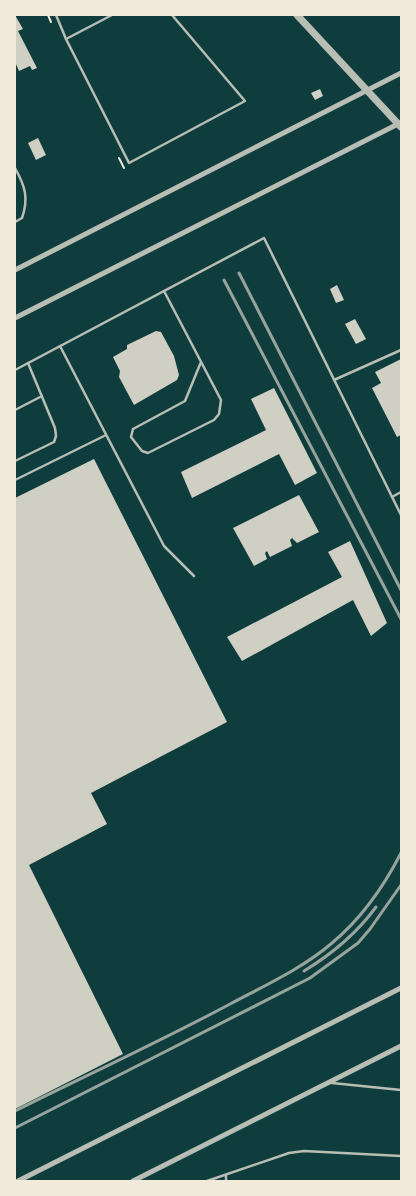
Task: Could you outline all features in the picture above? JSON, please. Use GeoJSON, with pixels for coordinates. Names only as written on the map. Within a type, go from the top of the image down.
{"type":"FeatureCollection","features":[{"type":"Feature","properties":{"kind":"street"},"geometry":{"type":"LineString","coordinates":[[15,318],[400,125],[365,90],[297,15]]}},
{"type":"Feature","properties":{"kind":"street"},"geometry":{"type":"LineString","coordinates":[[15,270],[401,73]]}},
{"type":"Feature","properties":{"kind":"street"},"geometry":{"type":"LineString","coordinates":[[18,1181],[401,988]]}},
{"type":"Feature","properties":{"kind":"street"},"geometry":{"type":"LineString","coordinates":[[133,1181],[401,1046]]}},
{"type":"Feature","properties":{"kind":"lane"},"geometry":{"type":"LineString","coordinates":[[56,15],[66,39],[129,163],[245,100],[172,15]]}},
{"type":"Feature","properties":{"kind":"lane"},"geometry":{"type":"LineString","coordinates":[[66,39],[112,15]]}},
{"type":"Feature","properties":{"kind":"lane"},"geometry":{"type":"LineString","coordinates":[[15,168],[26,189],[27,205],[22,218],[15,222]]}},
{"type":"Feature","properties":{"kind":"lane"},"geometry":{"type":"LineString","coordinates":[[15,370],[264,238],[401,515]]}},
{"type":"Feature","properties":{"kind":"lane"},"geometry":{"type":"LineString","coordinates":[[164,291],[221,400],[218,414],[214,420],[148,453],[142,451],[131,437],[133,429],[185,401],[201,362]]}},
{"type":"Feature","properties":{"kind":"lane"},"geometry":{"type":"LineString","coordinates":[[60,346],[164,546],[194,576]]}},
{"type":"Feature","properties":{"kind":"lane"},"geometry":{"type":"LineString","coordinates":[[334,380],[401,350]]}},
{"type":"Feature","properties":{"kind":"lane"},"geometry":{"type":"LineString","coordinates":[[15,461],[54,442],[56,436],[55,428],[28,363]]}},
{"type":"Feature","properties":{"kind":"lane"},"geometry":{"type":"LineString","coordinates":[[15,410],[42,396]]}},
{"type":"Feature","properties":{"kind":"lane"},"geometry":{"type":"LineString","coordinates":[[15,480],[106,435]]}},
{"type":"Feature","properties":{"kind":"lane"},"geometry":{"type":"LineString","coordinates":[[392,497],[401,492]]}},
{"type":"Feature","properties":{"kind":"lane"},"geometry":{"type":"LineString","coordinates":[[328,1082],[351,1083],[401,1090]]}},
{"type":"Feature","properties":{"kind":"lane"},"geometry":{"type":"LineString","coordinates":[[207,1181],[289,1153],[304,1151],[401,1156]]}},
{"type":"Feature","properties":{"kind":"lane"},"geometry":{"type":"LineString","coordinates":[[226,1175],[226,1181]]}},
{"type":"Feature","properties":{"kind":"building"},"geometry":{"type":"Polygon","coordinates":[[[15,15],[23,29],[18,31],[37,68],[32,70],[30,66],[19,71],[15,62],[15,15]]]}},
{"type":"Feature","properties":{"kind":"building"},"geometry":{"type":"Polygon","coordinates":[[[320,89],[323,96],[315,100],[311,93],[320,89]]]}},
{"type":"Feature","properties":{"kind":"building"},"geometry":{"type":"Polygon","coordinates":[[[38,138],[46,155],[36,160],[28,143],[38,138]]]}},
{"type":"Feature","properties":{"kind":"building"},"geometry":{"type":"Polygon","coordinates":[[[337,285],[344,300],[336,303],[330,289],[337,285]]]}},
{"type":"Feature","properties":{"kind":"building"},"geometry":{"type":"Polygon","coordinates":[[[355,319],[366,339],[356,344],[345,324],[355,319]]]}},
{"type":"Feature","properties":{"kind":"building"},"geometry":{"type":"Polygon","coordinates":[[[156,331],[161,332],[174,356],[179,375],[177,380],[134,405],[119,377],[120,371],[113,357],[127,349],[127,345],[156,331]]]}},
{"type":"Feature","properties":{"kind":"building"},"geometry":{"type":"Polygon","coordinates":[[[401,359],[401,435],[397,437],[372,388],[381,383],[375,372],[401,359]]]}},
{"type":"Feature","properties":{"kind":"building"},"geometry":{"type":"Polygon","coordinates":[[[274,388],[317,473],[295,485],[279,454],[192,498],[181,472],[266,430],[251,399],[274,388]]]}},
{"type":"Feature","properties":{"kind":"building"},"geometry":{"type":"Polygon","coordinates":[[[94,459],[227,722],[91,793],[107,824],[29,865],[123,1054],[15,1109],[15,498],[94,459]]]}},
{"type":"Feature","properties":{"kind":"building"},"geometry":{"type":"Polygon","coordinates":[[[299,495],[319,532],[297,543],[292,538],[290,540],[292,546],[270,557],[267,551],[265,553],[267,559],[254,566],[233,528],[299,495]]]}},
{"type":"Feature","properties":{"kind":"building"},"geometry":{"type":"Polygon","coordinates":[[[350,541],[387,623],[371,636],[353,600],[242,661],[227,637],[342,577],[328,552],[350,541]]]}},
{"type":"Feature","properties":{"kind":"railway"},"geometry":{"type":"LineString","coordinates":[[239,273],[401,590]]}},
{"type":"Feature","properties":{"kind":"railway"},"geometry":{"type":"LineString","coordinates":[[224,280],[401,619]]}},
{"type":"Feature","properties":{"kind":"railway"},"geometry":{"type":"LineString","coordinates":[[15,1111],[284,976],[321,952],[362,913],[387,878],[401,853]]}},
{"type":"Feature","properties":{"kind":"railway"},"geometry":{"type":"LineString","coordinates":[[15,1128],[310,978],[358,943],[401,885]]}},
{"type":"Feature","properties":{"kind":"railway"},"geometry":{"type":"LineString","coordinates":[[304,971],[343,942],[361,926],[376,907]]}}]}
